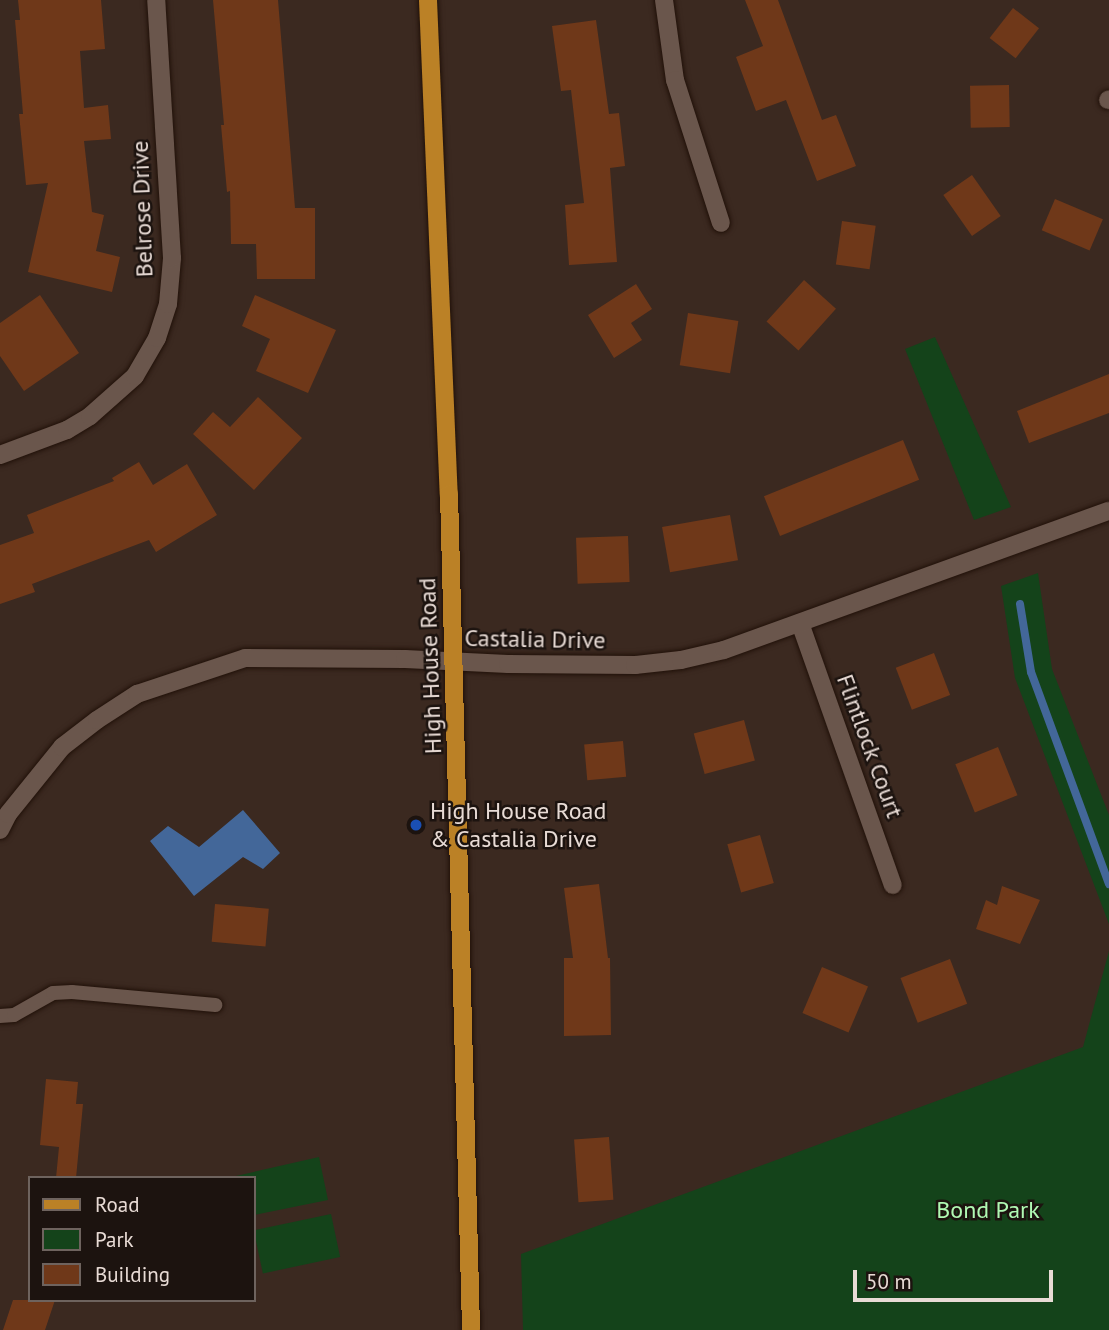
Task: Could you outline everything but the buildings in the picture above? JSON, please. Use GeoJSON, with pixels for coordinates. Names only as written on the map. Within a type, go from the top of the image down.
{"type":"FeatureCollection","features":[{"type":"Feature","properties":{"kind":"main road","name":"High House Road"},"geometry":{"type":"LineString","coordinates":[[428,0],[454,661],[471,1330]]}},
{"type":"Feature","properties":{"kind":"street","name":"Belrose Drive"},"geometry":{"type":"LineString","coordinates":[[0,455],[67,430],[90,416],[135,376],[157,338],[168,304],[172,258],[156,0]]}},
{"type":"Feature","properties":{"kind":"street"},"geometry":{"type":"LineString","coordinates":[[664,0],[675,80],[721,223]]}},
{"type":"Feature","properties":{"kind":"street","name":"Castalia Drive"},"geometry":{"type":"LineString","coordinates":[[0,830],[8,814],[62,747],[137,694],[193,673],[245,658],[635,665],[681,660],[724,650],[1109,511]]}},
{"type":"Feature","properties":{"kind":"street","name":"Flintlock Court"},"geometry":{"type":"LineString","coordinates":[[800,623],[893,885]]}},
{"type":"Feature","properties":{"kind":"lane"},"geometry":{"type":"LineString","coordinates":[[0,1016],[14,1015],[53,993],[72,992],[215,1005]]}},
{"type":"Feature","properties":{"kind":"green space"},"geometry":{"type":"Polygon","coordinates":[[[935,337],[1011,507],[974,520],[905,349],[935,337]]]}},
{"type":"Feature","properties":{"kind":"green space"},"geometry":{"type":"Polygon","coordinates":[[[1038,573],[1052,669],[1109,815],[1109,924],[1015,678],[1001,586],[1038,573]]]}},
{"type":"Feature","properties":{"kind":"green space","name":"Bond Park"},"geometry":{"type":"Polygon","coordinates":[[[1109,951],[1109,1330],[523,1330],[521,1254],[1083,1047],[1109,951]]]}},
{"type":"Feature","properties":{"kind":"green space"},"geometry":{"type":"Polygon","coordinates":[[[319,1157],[328,1200],[256,1215],[256,1176],[236,1176],[319,1157]]]}},
{"type":"Feature","properties":{"kind":"green space"},"geometry":{"type":"Polygon","coordinates":[[[331,1214],[340,1257],[263,1273],[256,1230],[331,1214]]]}},
{"type":"Feature","properties":{"kind":"water"},"geometry":{"type":"Polygon","coordinates":[[[243,810],[280,853],[263,869],[243,857],[194,896],[150,841],[168,826],[199,847],[243,810]]]}},
{"type":"Feature","properties":{"kind":"waterway"},"geometry":{"type":"LineString","coordinates":[[1020,604],[1031,672],[1109,884]]}},
{"type":"Feature","properties":{"kind":"place","name":"High House Road & Castalia Drive"},"geometry":{"type":"Point","coordinates":[416,825]}}]}
